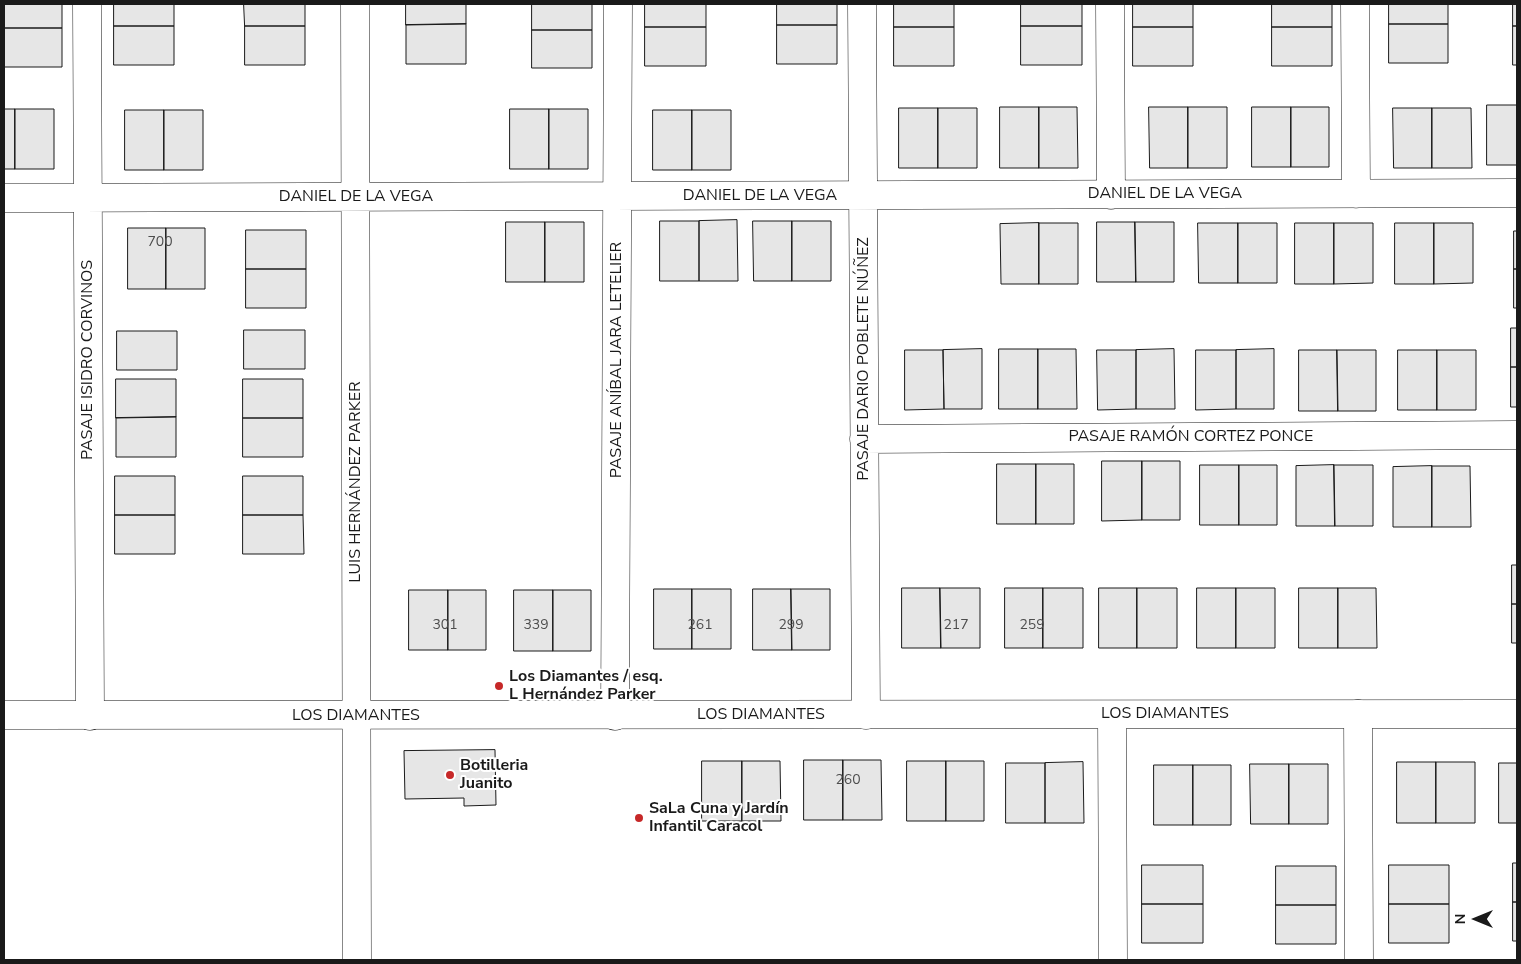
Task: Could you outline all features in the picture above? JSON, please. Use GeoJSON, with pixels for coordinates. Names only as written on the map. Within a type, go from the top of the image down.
{"type":"FeatureCollection","features":[{"type":"Feature","properties":{"kind":"street","name":"PASAJE ISIDRO CORVINOS"},"geometry":{"type":"LineString","coordinates":[[87,4],[90,716]]}},
{"type":"Feature","properties":{"kind":"street","name":"LUIS HERNÁNDEZ PARKER"},"geometry":{"type":"LineString","coordinates":[[355,4],[357,960]]}},
{"type":"Feature","properties":{"kind":"street","name":"PASAJE ANÍBAL JARA LETELIER"},"geometry":{"type":"LineString","coordinates":[[615,716],[618,4]]}},
{"type":"Feature","properties":{"kind":"street","name":"PASAJE DARIO POBLETE NÚÑEZ"},"geometry":{"type":"LineString","coordinates":[[862,4],[866,714]]}},
{"type":"Feature","properties":{"kind":"street"},"geometry":{"type":"LineString","coordinates":[[1110,4],[1111,194]]}},
{"type":"Feature","properties":{"kind":"street"},"geometry":{"type":"LineString","coordinates":[[1355,4],[1356,194]]}},
{"type":"Feature","properties":{"kind":"street","name":"DANIEL DE LA VEGA"},"geometry":{"type":"LineString","coordinates":[[4,198],[1517,193]]}},
{"type":"Feature","properties":{"kind":"street","name":"PASAJE RAMÓN CORTEZ PONCE"},"geometry":{"type":"LineString","coordinates":[[864,439],[1517,435]]}},
{"type":"Feature","properties":{"kind":"street"},"geometry":{"type":"LineString","coordinates":[[1112,714],[1113,960]]}},
{"type":"Feature","properties":{"kind":"street"},"geometry":{"type":"LineString","coordinates":[[1358,714],[1358,960]]}},
{"type":"Feature","properties":{"kind":"street","name":"LOS DIAMANTES"},"geometry":{"type":"LineString","coordinates":[[4,716],[1517,714]]}},
{"type":"Feature","properties":{"kind":"building"},"geometry":{"type":"Polygon","coordinates":[[[4,4],[62,4],[62,28],[4,28],[4,4]]]}},
{"type":"Feature","properties":{"kind":"building"},"geometry":{"type":"Polygon","coordinates":[[[114,4],[174,4],[174,26],[114,26],[114,4]]]}},
{"type":"Feature","properties":{"kind":"building"},"geometry":{"type":"Polygon","coordinates":[[[244,4],[305,4],[305,26],[245,26],[244,4]]]}},
{"type":"Feature","properties":{"kind":"building"},"geometry":{"type":"Polygon","coordinates":[[[406,4],[466,4],[466,24],[406,25],[406,4]]]}},
{"type":"Feature","properties":{"kind":"building"},"geometry":{"type":"Polygon","coordinates":[[[532,4],[592,4],[592,30],[532,30],[532,4]]]}},
{"type":"Feature","properties":{"kind":"building"},"geometry":{"type":"Polygon","coordinates":[[[645,4],[706,4],[706,27],[645,27],[645,4]]]}},
{"type":"Feature","properties":{"kind":"building"},"geometry":{"type":"Polygon","coordinates":[[[777,4],[837,4],[837,25],[777,25],[777,4]]]}},
{"type":"Feature","properties":{"kind":"building"},"geometry":{"type":"Polygon","coordinates":[[[894,4],[954,4],[954,27],[894,27],[894,4]]]}},
{"type":"Feature","properties":{"kind":"building"},"geometry":{"type":"Polygon","coordinates":[[[1021,4],[1082,4],[1082,26],[1021,26],[1021,4]]]}},
{"type":"Feature","properties":{"kind":"building"},"geometry":{"type":"Polygon","coordinates":[[[1133,4],[1193,4],[1193,27],[1133,27],[1133,4]]]}},
{"type":"Feature","properties":{"kind":"building"},"geometry":{"type":"Polygon","coordinates":[[[1272,4],[1332,4],[1332,27],[1272,27],[1272,4]]]}},
{"type":"Feature","properties":{"kind":"building"},"geometry":{"type":"Polygon","coordinates":[[[1389,4],[1448,4],[1448,24],[1389,24],[1389,4]]]}},
{"type":"Feature","properties":{"kind":"building"},"geometry":{"type":"Polygon","coordinates":[[[1513,4],[1517,4],[1517,26],[1513,26],[1513,4]]]}},
{"type":"Feature","properties":{"kind":"building"},"geometry":{"type":"Polygon","coordinates":[[[466,24],[466,64],[406,64],[406,25],[466,24]]]}},
{"type":"Feature","properties":{"kind":"building"},"geometry":{"type":"Polygon","coordinates":[[[1389,24],[1448,24],[1448,63],[1389,63],[1389,24]]]}},
{"type":"Feature","properties":{"kind":"building"},"geometry":{"type":"Polygon","coordinates":[[[777,25],[837,25],[837,64],[777,64],[777,25]]]}},
{"type":"Feature","properties":{"kind":"building"},"geometry":{"type":"Polygon","coordinates":[[[114,26],[174,26],[174,65],[114,65],[114,26]]]}},
{"type":"Feature","properties":{"kind":"building"},"geometry":{"type":"Polygon","coordinates":[[[245,26],[305,26],[305,65],[245,65],[245,26]]]}},
{"type":"Feature","properties":{"kind":"building"},"geometry":{"type":"Polygon","coordinates":[[[1021,26],[1082,26],[1082,65],[1021,65],[1021,26]]]}},
{"type":"Feature","properties":{"kind":"building"},"geometry":{"type":"Polygon","coordinates":[[[1513,26],[1517,26],[1517,65],[1513,65],[1513,26]]]}},
{"type":"Feature","properties":{"kind":"building"},"geometry":{"type":"Polygon","coordinates":[[[645,27],[706,27],[706,66],[645,66],[645,27]]]}},
{"type":"Feature","properties":{"kind":"building"},"geometry":{"type":"Polygon","coordinates":[[[894,27],[954,27],[954,66],[894,66],[894,27]]]}},
{"type":"Feature","properties":{"kind":"building"},"geometry":{"type":"Polygon","coordinates":[[[1133,27],[1193,27],[1193,66],[1133,66],[1133,27]]]}},
{"type":"Feature","properties":{"kind":"building"},"geometry":{"type":"Polygon","coordinates":[[[1272,27],[1332,27],[1332,66],[1272,66],[1272,27]]]}},
{"type":"Feature","properties":{"kind":"building"},"geometry":{"type":"Polygon","coordinates":[[[4,28],[62,28],[62,67],[4,67],[4,28]]]}},
{"type":"Feature","properties":{"kind":"building"},"geometry":{"type":"Polygon","coordinates":[[[532,30],[592,30],[592,68],[532,68],[532,30]]]}},
{"type":"Feature","properties":{"kind":"building"},"geometry":{"type":"Polygon","coordinates":[[[1487,105],[1517,105],[1517,165],[1487,165],[1487,105]]]}},
{"type":"Feature","properties":{"kind":"building"},"geometry":{"type":"Polygon","coordinates":[[[1000,107],[1039,107],[1039,168],[1000,168],[1000,107]]]}},
{"type":"Feature","properties":{"kind":"building"},"geometry":{"type":"Polygon","coordinates":[[[1039,107],[1077,107],[1078,168],[1039,168],[1039,107]]]}},
{"type":"Feature","properties":{"kind":"building"},"geometry":{"type":"Polygon","coordinates":[[[1149,107],[1188,107],[1188,168],[1150,168],[1149,107]]]}},
{"type":"Feature","properties":{"kind":"building"},"geometry":{"type":"Polygon","coordinates":[[[1188,107],[1227,107],[1227,168],[1188,168],[1188,107]]]}},
{"type":"Feature","properties":{"kind":"building"},"geometry":{"type":"Polygon","coordinates":[[[1252,107],[1291,107],[1291,167],[1252,167],[1252,107]]]}},
{"type":"Feature","properties":{"kind":"building"},"geometry":{"type":"Polygon","coordinates":[[[1291,107],[1329,107],[1329,167],[1291,167],[1291,107]]]}},
{"type":"Feature","properties":{"kind":"building"},"geometry":{"type":"Polygon","coordinates":[[[899,108],[938,108],[938,168],[899,168],[899,108]]]}},
{"type":"Feature","properties":{"kind":"building"},"geometry":{"type":"Polygon","coordinates":[[[938,108],[977,108],[977,168],[938,168],[938,108]]]}},
{"type":"Feature","properties":{"kind":"building"},"geometry":{"type":"Polygon","coordinates":[[[1393,108],[1432,108],[1432,168],[1394,168],[1393,108]]]}},
{"type":"Feature","properties":{"kind":"building"},"geometry":{"type":"Polygon","coordinates":[[[1432,108],[1471,108],[1472,168],[1432,168],[1432,108]]]}},
{"type":"Feature","properties":{"kind":"building"},"geometry":{"type":"Polygon","coordinates":[[[4,109],[15,109],[15,169],[4,169],[4,109]]]}},
{"type":"Feature","properties":{"kind":"building"},"geometry":{"type":"Polygon","coordinates":[[[15,109],[54,109],[54,169],[15,169],[15,109]]]}},
{"type":"Feature","properties":{"kind":"building"},"geometry":{"type":"Polygon","coordinates":[[[510,109],[549,109],[549,169],[510,169],[510,109]]]}},
{"type":"Feature","properties":{"kind":"building"},"geometry":{"type":"Polygon","coordinates":[[[549,109],[588,109],[588,169],[549,169],[549,109]]]}},
{"type":"Feature","properties":{"kind":"building"},"geometry":{"type":"Polygon","coordinates":[[[125,110],[164,110],[164,170],[125,170],[125,110]]]}},
{"type":"Feature","properties":{"kind":"building"},"geometry":{"type":"Polygon","coordinates":[[[164,110],[203,110],[203,170],[164,170],[164,110]]]}},
{"type":"Feature","properties":{"kind":"building"},"geometry":{"type":"Polygon","coordinates":[[[653,110],[692,110],[692,170],[653,170],[653,110]]]}},
{"type":"Feature","properties":{"kind":"building"},"geometry":{"type":"Polygon","coordinates":[[[692,110],[731,110],[731,170],[692,170],[692,110]]]}},
{"type":"Feature","properties":{"kind":"building"},"geometry":{"type":"Polygon","coordinates":[[[737,220],[738,281],[699,281],[699,221],[737,220]]]}},
{"type":"Feature","properties":{"kind":"building"},"geometry":{"type":"Polygon","coordinates":[[[660,221],[699,221],[699,281],[660,281],[660,221]]]}},
{"type":"Feature","properties":{"kind":"building"},"geometry":{"type":"Polygon","coordinates":[[[753,221],[792,221],[792,281],[754,281],[753,221]]]}},
{"type":"Feature","properties":{"kind":"building"},"geometry":{"type":"Polygon","coordinates":[[[792,221],[831,221],[831,281],[792,281],[792,221]]]}},
{"type":"Feature","properties":{"kind":"building"},"geometry":{"type":"Polygon","coordinates":[[[506,222],[545,222],[545,282],[506,282],[506,222]]]}},
{"type":"Feature","properties":{"kind":"building"},"geometry":{"type":"Polygon","coordinates":[[[545,222],[584,222],[584,282],[545,282],[545,222]]]}},
{"type":"Feature","properties":{"kind":"building"},"geometry":{"type":"Polygon","coordinates":[[[1097,222],[1135,222],[1136,282],[1097,282],[1097,222]]]}},
{"type":"Feature","properties":{"kind":"building"},"geometry":{"type":"Polygon","coordinates":[[[1135,222],[1174,222],[1174,282],[1136,282],[1135,222]]]}},
{"type":"Feature","properties":{"kind":"building"},"geometry":{"type":"Polygon","coordinates":[[[1039,223],[1078,223],[1078,284],[1039,284],[1039,223]]]}},
{"type":"Feature","properties":{"kind":"building"},"geometry":{"type":"Polygon","coordinates":[[[1039,223],[1039,284],[1001,284],[1000,224],[1039,223]]]}},
{"type":"Feature","properties":{"kind":"building"},"geometry":{"type":"Polygon","coordinates":[[[1198,223],[1238,223],[1238,283],[1199,283],[1198,223]]]}},
{"type":"Feature","properties":{"kind":"building"},"geometry":{"type":"Polygon","coordinates":[[[1238,223],[1277,223],[1277,283],[1238,283],[1238,223]]]}},
{"type":"Feature","properties":{"kind":"building"},"geometry":{"type":"Polygon","coordinates":[[[1295,223],[1334,223],[1334,284],[1295,284],[1295,223]]]}},
{"type":"Feature","properties":{"kind":"building"},"geometry":{"type":"Polygon","coordinates":[[[1334,223],[1373,223],[1373,283],[1334,284],[1334,223]]]}},
{"type":"Feature","properties":{"kind":"building"},"geometry":{"type":"Polygon","coordinates":[[[1395,223],[1434,223],[1434,284],[1395,284],[1395,223]]]}},
{"type":"Feature","properties":{"kind":"building"},"geometry":{"type":"Polygon","coordinates":[[[1434,223],[1473,223],[1473,283],[1434,284],[1434,223]]]}},
{"type":"Feature","properties":{"kind":"building"},"geometry":{"type":"Polygon","coordinates":[[[128,228],[166,228],[166,289],[128,289],[128,228]]]}},
{"type":"Feature","properties":{"kind":"building"},"geometry":{"type":"Polygon","coordinates":[[[166,228],[205,228],[205,289],[166,289],[166,228]]]}},
{"type":"Feature","properties":{"kind":"building"},"geometry":{"type":"Polygon","coordinates":[[[246,230],[306,230],[306,269],[246,269],[246,230]]]}},
{"type":"Feature","properties":{"kind":"building"},"geometry":{"type":"Polygon","coordinates":[[[1514,231],[1517,231],[1517,269],[1514,269],[1514,231]]]}},
{"type":"Feature","properties":{"kind":"building"},"geometry":{"type":"Polygon","coordinates":[[[246,269],[306,269],[306,308],[246,308],[246,269]]]}},
{"type":"Feature","properties":{"kind":"building"},"geometry":{"type":"Polygon","coordinates":[[[1514,269],[1517,269],[1517,308],[1514,308],[1514,269]]]}},
{"type":"Feature","properties":{"kind":"building"},"geometry":{"type":"Polygon","coordinates":[[[1511,328],[1517,328],[1517,367],[1511,367],[1511,328]]]}},
{"type":"Feature","properties":{"kind":"building"},"geometry":{"type":"Polygon","coordinates":[[[244,330],[305,330],[305,369],[244,369],[244,330]]]}},
{"type":"Feature","properties":{"kind":"building"},"geometry":{"type":"Polygon","coordinates":[[[117,331],[177,331],[177,370],[117,370],[117,331]]]}},
{"type":"Feature","properties":{"kind":"building"},"geometry":{"type":"Polygon","coordinates":[[[982,349],[982,409],[944,409],[943,350],[982,349]]]}},
{"type":"Feature","properties":{"kind":"building"},"geometry":{"type":"Polygon","coordinates":[[[999,349],[1038,349],[1038,409],[999,409],[999,349]]]}},
{"type":"Feature","properties":{"kind":"building"},"geometry":{"type":"Polygon","coordinates":[[[1038,349],[1076,349],[1077,409],[1038,409],[1038,349]]]}},
{"type":"Feature","properties":{"kind":"building"},"geometry":{"type":"Polygon","coordinates":[[[1174,349],[1175,409],[1136,409],[1136,350],[1174,349]]]}},
{"type":"Feature","properties":{"kind":"building"},"geometry":{"type":"Polygon","coordinates":[[[1274,349],[1274,409],[1236,409],[1236,350],[1274,349]]]}},
{"type":"Feature","properties":{"kind":"building"},"geometry":{"type":"Polygon","coordinates":[[[905,350],[943,350],[944,409],[905,410],[905,350]]]}},
{"type":"Feature","properties":{"kind":"building"},"geometry":{"type":"Polygon","coordinates":[[[1097,350],[1136,350],[1136,409],[1098,410],[1097,350]]]}},
{"type":"Feature","properties":{"kind":"building"},"geometry":{"type":"Polygon","coordinates":[[[1196,350],[1236,350],[1236,409],[1196,410],[1196,350]]]}},
{"type":"Feature","properties":{"kind":"building"},"geometry":{"type":"Polygon","coordinates":[[[1299,350],[1337,350],[1338,411],[1299,411],[1299,350]]]}},
{"type":"Feature","properties":{"kind":"building"},"geometry":{"type":"Polygon","coordinates":[[[1337,350],[1376,350],[1376,411],[1338,411],[1337,350]]]}},
{"type":"Feature","properties":{"kind":"building"},"geometry":{"type":"Polygon","coordinates":[[[1398,350],[1437,350],[1437,410],[1398,410],[1398,350]]]}},
{"type":"Feature","properties":{"kind":"building"},"geometry":{"type":"Polygon","coordinates":[[[1437,350],[1476,350],[1476,410],[1437,410],[1437,350]]]}},
{"type":"Feature","properties":{"kind":"building"},"geometry":{"type":"Polygon","coordinates":[[[1511,367],[1517,367],[1517,407],[1511,407],[1511,367]]]}},
{"type":"Feature","properties":{"kind":"building"},"geometry":{"type":"Polygon","coordinates":[[[116,379],[176,379],[176,417],[116,418],[116,379]]]}},
{"type":"Feature","properties":{"kind":"building"},"geometry":{"type":"Polygon","coordinates":[[[243,379],[303,379],[303,418],[243,418],[243,379]]]}},
{"type":"Feature","properties":{"kind":"building"},"geometry":{"type":"Polygon","coordinates":[[[176,417],[176,457],[116,457],[116,418],[176,417]]]}},
{"type":"Feature","properties":{"kind":"building"},"geometry":{"type":"Polygon","coordinates":[[[243,418],[303,418],[303,457],[243,457],[243,418]]]}},
{"type":"Feature","properties":{"kind":"building"},"geometry":{"type":"Polygon","coordinates":[[[1102,461],[1142,461],[1142,520],[1102,521],[1102,461]]]}},
{"type":"Feature","properties":{"kind":"building"},"geometry":{"type":"Polygon","coordinates":[[[1142,461],[1180,461],[1180,520],[1142,520],[1142,461]]]}},
{"type":"Feature","properties":{"kind":"building"},"geometry":{"type":"Polygon","coordinates":[[[997,464],[1036,464],[1036,524],[997,524],[997,464]]]}},
{"type":"Feature","properties":{"kind":"building"},"geometry":{"type":"Polygon","coordinates":[[[1036,464],[1074,464],[1074,524],[1036,524],[1036,464]]]}},
{"type":"Feature","properties":{"kind":"building"},"geometry":{"type":"Polygon","coordinates":[[[1200,465],[1239,465],[1239,525],[1200,525],[1200,465]]]}},
{"type":"Feature","properties":{"kind":"building"},"geometry":{"type":"Polygon","coordinates":[[[1239,465],[1277,465],[1277,525],[1239,525],[1239,465]]]}},
{"type":"Feature","properties":{"kind":"building"},"geometry":{"type":"Polygon","coordinates":[[[1334,465],[1373,465],[1373,526],[1335,526],[1334,465]]]}},
{"type":"Feature","properties":{"kind":"building"},"geometry":{"type":"Polygon","coordinates":[[[1334,465],[1335,526],[1296,526],[1296,466],[1334,465]]]}},
{"type":"Feature","properties":{"kind":"building"},"geometry":{"type":"Polygon","coordinates":[[[1432,466],[1470,466],[1471,527],[1432,527],[1432,466]]]}},
{"type":"Feature","properties":{"kind":"building"},"geometry":{"type":"Polygon","coordinates":[[[1432,466],[1432,527],[1393,527],[1393,467],[1432,466]]]}},
{"type":"Feature","properties":{"kind":"building"},"geometry":{"type":"Polygon","coordinates":[[[115,476],[175,476],[175,515],[115,515],[115,476]]]}},
{"type":"Feature","properties":{"kind":"building"},"geometry":{"type":"Polygon","coordinates":[[[243,476],[303,476],[303,515],[243,515],[243,476]]]}},
{"type":"Feature","properties":{"kind":"building"},"geometry":{"type":"Polygon","coordinates":[[[115,515],[175,515],[175,554],[115,554],[115,515]]]}},
{"type":"Feature","properties":{"kind":"building"},"geometry":{"type":"Polygon","coordinates":[[[243,515],[303,515],[304,554],[243,554],[243,515]]]}},
{"type":"Feature","properties":{"kind":"building"},"geometry":{"type":"Polygon","coordinates":[[[1512,565],[1517,565],[1517,604],[1512,604],[1512,565]]]}},
{"type":"Feature","properties":{"kind":"building"},"geometry":{"type":"Polygon","coordinates":[[[902,588],[940,588],[941,648],[902,648],[902,588]]]}},
{"type":"Feature","properties":{"kind":"building"},"geometry":{"type":"Polygon","coordinates":[[[940,588],[980,588],[980,648],[941,648],[940,588]]]}},
{"type":"Feature","properties":{"kind":"building"},"geometry":{"type":"Polygon","coordinates":[[[1005,588],[1043,588],[1043,648],[1005,648],[1005,588]]]}},
{"type":"Feature","properties":{"kind":"building"},"geometry":{"type":"Polygon","coordinates":[[[1043,588],[1083,588],[1083,648],[1043,648],[1043,588]]]}},
{"type":"Feature","properties":{"kind":"building"},"geometry":{"type":"Polygon","coordinates":[[[1099,588],[1137,588],[1137,648],[1099,648],[1099,588]]]}},
{"type":"Feature","properties":{"kind":"building"},"geometry":{"type":"Polygon","coordinates":[[[1137,588],[1177,588],[1177,648],[1137,648],[1137,588]]]}},
{"type":"Feature","properties":{"kind":"building"},"geometry":{"type":"Polygon","coordinates":[[[1197,588],[1236,588],[1236,648],[1197,648],[1197,588]]]}},
{"type":"Feature","properties":{"kind":"building"},"geometry":{"type":"Polygon","coordinates":[[[1236,588],[1275,588],[1275,648],[1236,648],[1236,588]]]}},
{"type":"Feature","properties":{"kind":"building"},"geometry":{"type":"Polygon","coordinates":[[[1299,588],[1338,588],[1338,648],[1299,648],[1299,588]]]}},
{"type":"Feature","properties":{"kind":"building"},"geometry":{"type":"Polygon","coordinates":[[[1338,588],[1376,588],[1377,648],[1338,648],[1338,588]]]}},
{"type":"Feature","properties":{"kind":"building"},"geometry":{"type":"Polygon","coordinates":[[[654,589],[692,589],[692,649],[654,649],[654,589]]]}},
{"type":"Feature","properties":{"kind":"building"},"geometry":{"type":"Polygon","coordinates":[[[692,589],[731,589],[731,649],[692,649],[692,589]]]}},
{"type":"Feature","properties":{"kind":"building"},"geometry":{"type":"Polygon","coordinates":[[[753,589],[791,589],[792,650],[753,650],[753,589]]]}},
{"type":"Feature","properties":{"kind":"building"},"geometry":{"type":"Polygon","coordinates":[[[791,589],[830,589],[830,650],[792,650],[791,589]]]}},
{"type":"Feature","properties":{"kind":"building"},"geometry":{"type":"Polygon","coordinates":[[[409,590],[448,590],[448,650],[409,650],[409,590]]]}},
{"type":"Feature","properties":{"kind":"building"},"geometry":{"type":"Polygon","coordinates":[[[448,590],[486,590],[486,650],[448,650],[448,590]]]}},
{"type":"Feature","properties":{"kind":"building"},"geometry":{"type":"Polygon","coordinates":[[[514,590],[553,590],[553,651],[514,651],[514,590]]]}},
{"type":"Feature","properties":{"kind":"building"},"geometry":{"type":"Polygon","coordinates":[[[553,590],[591,590],[591,651],[553,651],[553,590]]]}},
{"type":"Feature","properties":{"kind":"building"},"geometry":{"type":"Polygon","coordinates":[[[1512,604],[1517,604],[1517,643],[1512,643],[1512,604]]]}},
{"type":"Feature","properties":{"kind":"building","name":"Botilleria Juanito"},"geometry":{"type":"Polygon","coordinates":[[[495,750],[496,805],[464,806],[464,798],[405,799],[404,751],[495,750]]]}},
{"type":"Feature","properties":{"kind":"building"},"geometry":{"type":"Polygon","coordinates":[[[804,760],[843,760],[843,820],[804,820],[804,760]]]}},
{"type":"Feature","properties":{"kind":"building"},"geometry":{"type":"Polygon","coordinates":[[[843,760],[881,760],[882,820],[843,820],[843,760]]]}},
{"type":"Feature","properties":{"kind":"building"},"geometry":{"type":"Polygon","coordinates":[[[702,761],[742,761],[742,821],[702,821],[702,761]]]}},
{"type":"Feature","properties":{"kind":"building"},"geometry":{"type":"Polygon","coordinates":[[[742,761],[780,761],[781,821],[742,821],[742,761]]]}},
{"type":"Feature","properties":{"kind":"building"},"geometry":{"type":"Polygon","coordinates":[[[907,761],[946,761],[946,821],[907,821],[907,761]]]}},
{"type":"Feature","properties":{"kind":"building"},"geometry":{"type":"Polygon","coordinates":[[[946,761],[984,761],[984,821],[946,821],[946,761]]]}},
{"type":"Feature","properties":{"kind":"building"},"geometry":{"type":"Polygon","coordinates":[[[1083,762],[1084,823],[1045,823],[1045,763],[1083,762]]]}},
{"type":"Feature","properties":{"kind":"building"},"geometry":{"type":"Polygon","coordinates":[[[1397,762],[1436,762],[1436,823],[1397,823],[1397,762]]]}},
{"type":"Feature","properties":{"kind":"building"},"geometry":{"type":"Polygon","coordinates":[[[1436,762],[1475,762],[1475,823],[1436,823],[1436,762]]]}},
{"type":"Feature","properties":{"kind":"building"},"geometry":{"type":"Polygon","coordinates":[[[1006,763],[1045,763],[1045,823],[1006,823],[1006,763]]]}},
{"type":"Feature","properties":{"kind":"building"},"geometry":{"type":"Polygon","coordinates":[[[1499,763],[1517,763],[1517,823],[1499,823],[1499,763]]]}},
{"type":"Feature","properties":{"kind":"building"},"geometry":{"type":"Polygon","coordinates":[[[1250,764],[1289,764],[1289,824],[1251,824],[1250,764]]]}},
{"type":"Feature","properties":{"kind":"building"},"geometry":{"type":"Polygon","coordinates":[[[1289,764],[1328,764],[1328,824],[1289,824],[1289,764]]]}},
{"type":"Feature","properties":{"kind":"building"},"geometry":{"type":"Polygon","coordinates":[[[1154,765],[1193,765],[1193,825],[1154,825],[1154,765]]]}},
{"type":"Feature","properties":{"kind":"building"},"geometry":{"type":"Polygon","coordinates":[[[1193,765],[1231,765],[1231,825],[1193,825],[1193,765]]]}},
{"type":"Feature","properties":{"kind":"building"},"geometry":{"type":"Polygon","coordinates":[[[1513,863],[1517,863],[1517,902],[1513,902],[1513,863]]]}},
{"type":"Feature","properties":{"kind":"building"},"geometry":{"type":"Polygon","coordinates":[[[1142,865],[1203,865],[1203,904],[1142,904],[1142,865]]]}},
{"type":"Feature","properties":{"kind":"building"},"geometry":{"type":"Polygon","coordinates":[[[1389,865],[1449,865],[1449,904],[1389,904],[1389,865]]]}},
{"type":"Feature","properties":{"kind":"building"},"geometry":{"type":"Polygon","coordinates":[[[1276,866],[1336,866],[1336,905],[1276,905],[1276,866]]]}},
{"type":"Feature","properties":{"kind":"building"},"geometry":{"type":"Polygon","coordinates":[[[1513,902],[1517,902],[1517,941],[1513,941],[1513,902]]]}},
{"type":"Feature","properties":{"kind":"building"},"geometry":{"type":"Polygon","coordinates":[[[1142,904],[1203,904],[1203,943],[1142,943],[1142,904]]]}},
{"type":"Feature","properties":{"kind":"building"},"geometry":{"type":"Polygon","coordinates":[[[1389,904],[1449,904],[1449,943],[1389,943],[1389,904]]]}},
{"type":"Feature","properties":{"kind":"building"},"geometry":{"type":"Polygon","coordinates":[[[1276,905],[1336,905],[1336,944],[1276,944],[1276,905]]]}},
{"type":"Feature","properties":{"kind":"place","name":"Los Diamantes / esq. L Hernández Parker"},"geometry":{"type":"Point","coordinates":[499,686]}},
{"type":"Feature","properties":{"kind":"place","name":"Botilleria Juanito"},"geometry":{"type":"Point","coordinates":[450,775]}},
{"type":"Feature","properties":{"kind":"place","name":"SaLa Cuna y Jardín Infantil Caracol"},"geometry":{"type":"Point","coordinates":[639,818]}}]}
